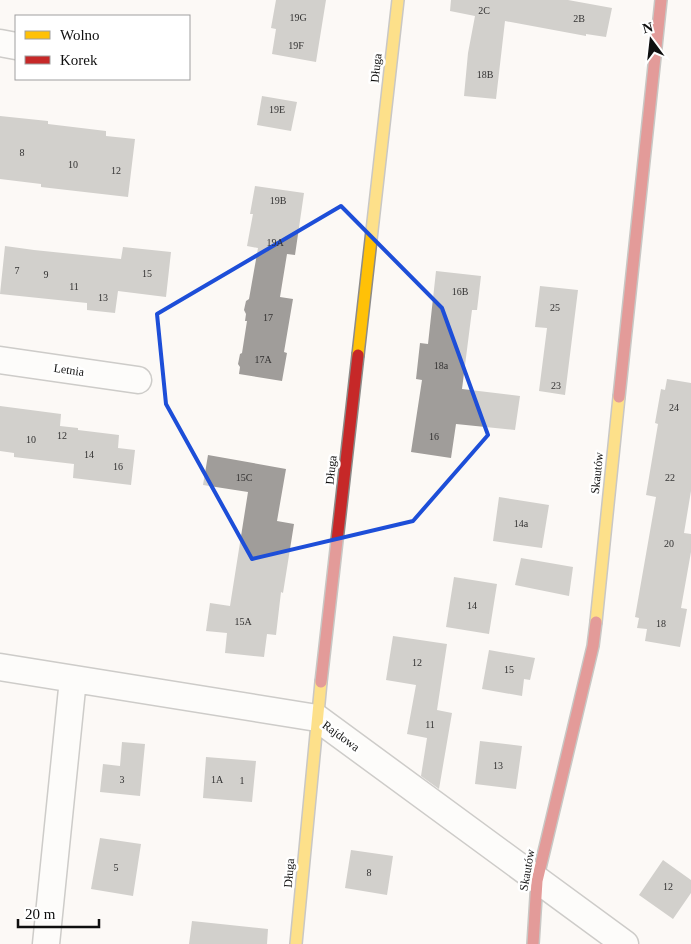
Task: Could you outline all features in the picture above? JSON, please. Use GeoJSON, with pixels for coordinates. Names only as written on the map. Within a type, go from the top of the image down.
{"type":"FeatureCollection","features":[{"type":"Feature","properties":{"kind":"street","name":"Długa"},"geometry":{"type":"LineString","coordinates":[[296,944],[317,718],[398,0]]}},
{"type":"Feature","properties":{"kind":"street","name":"Skautów"},"geometry":{"type":"LineString","coordinates":[[533,944],[537,881],[593,646],[661,0]]}},
{"type":"Feature","properties":{"kind":"street"},"geometry":{"type":"LineString","coordinates":[[0,44],[15,46]]}},
{"type":"Feature","properties":{"kind":"street","name":"Letnia"},"geometry":{"type":"LineString","coordinates":[[0,360],[138,380]]}},
{"type":"Feature","properties":{"kind":"street","name":"Rajdowa"},"geometry":{"type":"LineString","coordinates":[[0,667],[317,718],[625,944]]}},
{"type":"Feature","properties":{"kind":"street"},"geometry":{"type":"LineString","coordinates":[[46,944],[73,678]]}},
{"type":"Feature","properties":{"kind":"highlighted area"},"geometry":{"type":"Polygon","coordinates":[[[341,206],[442,308],[488,435],[413,521],[252,559],[166,404],[157,314],[341,206]]]}},
{"type":"Feature","properties":{"kind":"building"},"geometry":{"type":"Polygon","coordinates":[[[276,0],[326,0],[316,62],[272,54],[276,29],[271,28],[276,0]]]}},
{"type":"Feature","properties":{"kind":"building"},"geometry":{"type":"Polygon","coordinates":[[[451,0],[568,0],[612,8],[606,37],[586,34],[586,36],[505,21],[496,99],[464,96],[468,53],[475,16],[450,11],[451,0]]]}},
{"type":"Feature","properties":{"kind":"building"},"geometry":{"type":"Polygon","coordinates":[[[262,96],[297,102],[291,131],[257,125],[262,96]]]}},
{"type":"Feature","properties":{"kind":"building"},"geometry":{"type":"Polygon","coordinates":[[[0,116],[48,121],[48,124],[106,131],[106,136],[135,139],[128,197],[41,187],[41,184],[0,179],[0,116]]]}},
{"type":"Feature","properties":{"kind":"building"},"geometry":{"type":"Polygon","coordinates":[[[255,186],[304,193],[295,255],[287,254],[280,297],[293,299],[284,352],[287,353],[282,381],[239,374],[240,367],[238,364],[240,354],[242,353],[247,321],[245,321],[246,314],[244,310],[246,301],[249,299],[258,248],[247,246],[253,214],[250,214],[255,186]]]}},
{"type":"Feature","properties":{"kind":"building"},"geometry":{"type":"Polygon","coordinates":[[[5,246],[121,259],[123,247],[171,252],[166,297],[118,291],[115,313],[87,310],[87,303],[0,294],[5,246]]]}},
{"type":"Feature","properties":{"kind":"building"},"geometry":{"type":"Polygon","coordinates":[[[436,271],[481,276],[477,310],[472,310],[462,389],[520,396],[515,430],[456,424],[451,458],[411,452],[422,380],[416,379],[420,343],[428,344],[436,271]]]}},
{"type":"Feature","properties":{"kind":"building"},"geometry":{"type":"Polygon","coordinates":[[[540,286],[578,290],[565,395],[539,391],[547,328],[535,327],[540,286]]]}},
{"type":"Feature","properties":{"kind":"building"},"geometry":{"type":"Polygon","coordinates":[[[667,379],[691,383],[691,491],[684,533],[691,534],[691,552],[681,608],[687,609],[680,647],[645,641],[647,629],[637,628],[639,618],[635,617],[656,497],[646,495],[658,424],[655,423],[661,389],[665,390],[667,379]]]}},
{"type":"Feature","properties":{"kind":"building"},"geometry":{"type":"Polygon","coordinates":[[[0,406],[61,414],[60,426],[119,435],[118,448],[135,450],[131,485],[73,478],[74,464],[14,457],[14,453],[0,451],[0,406]]]}},
{"type":"Feature","properties":{"kind":"building"},"geometry":{"type":"Polygon","coordinates":[[[208,455],[286,469],[277,521],[294,524],[283,593],[281,592],[276,635],[267,634],[264,657],[225,653],[227,633],[206,631],[210,603],[230,606],[248,492],[203,485],[208,455]]]}},
{"type":"Feature","properties":{"kind":"building"},"geometry":{"type":"Polygon","coordinates":[[[499,497],[549,505],[542,548],[493,541],[499,497]]]}},
{"type":"Feature","properties":{"kind":"building"},"geometry":{"type":"Polygon","coordinates":[[[521,558],[573,567],[569,596],[515,585],[521,558]]]}},
{"type":"Feature","properties":{"kind":"building"},"geometry":{"type":"Polygon","coordinates":[[[454,577],[497,584],[489,634],[446,627],[454,577]]]}},
{"type":"Feature","properties":{"kind":"building"},"geometry":{"type":"Polygon","coordinates":[[[393,636],[447,644],[437,710],[452,713],[439,789],[421,776],[427,738],[407,734],[416,685],[386,680],[393,636]]]}},
{"type":"Feature","properties":{"kind":"building"},"geometry":{"type":"Polygon","coordinates":[[[489,650],[535,658],[530,680],[524,679],[522,696],[482,689],[489,650]]]}},
{"type":"Feature","properties":{"kind":"building"},"geometry":{"type":"Polygon","coordinates":[[[480,741],[522,746],[516,789],[475,784],[480,741]]]}},
{"type":"Feature","properties":{"kind":"building"},"geometry":{"type":"Polygon","coordinates":[[[122,742],[145,744],[140,796],[100,792],[103,764],[120,766],[122,742]]]}},
{"type":"Feature","properties":{"kind":"building"},"geometry":{"type":"Polygon","coordinates":[[[206,757],[256,761],[252,802],[203,798],[206,757]]]}},
{"type":"Feature","properties":{"kind":"building"},"geometry":{"type":"Polygon","coordinates":[[[100,838],[141,844],[133,896],[91,889],[100,838]]]}},
{"type":"Feature","properties":{"kind":"building"},"geometry":{"type":"Polygon","coordinates":[[[351,850],[393,856],[387,895],[345,888],[351,850]]]}},
{"type":"Feature","properties":{"kind":"building"},"geometry":{"type":"Polygon","coordinates":[[[663,860],[691,880],[691,893],[673,919],[639,895],[663,860]]]}},
{"type":"Feature","properties":{"kind":"building"},"geometry":{"type":"Polygon","coordinates":[[[192,921],[268,929],[267,944],[189,944],[192,921]]]}},
{"type":"Feature","properties":{"kind":"traffic: slow"},"geometry":{"type":"LineString","coordinates":[[358,355],[398,0]]}},
{"type":"Feature","properties":{"kind":"traffic: slow"},"geometry":{"type":"LineString","coordinates":[[596,622],[619,397]]}},
{"type":"Feature","properties":{"kind":"traffic: slow"},"geometry":{"type":"LineString","coordinates":[[296,944],[321,682]]}},
{"type":"Feature","properties":{"kind":"traffic: jam"},"geometry":{"type":"LineString","coordinates":[[619,397],[661,0]]}},
{"type":"Feature","properties":{"kind":"traffic: jam"},"geometry":{"type":"LineString","coordinates":[[321,682],[358,355]]}},
{"type":"Feature","properties":{"kind":"traffic: jam"},"geometry":{"type":"LineString","coordinates":[[533,944],[537,881],[593,646],[596,622]]}}]}
